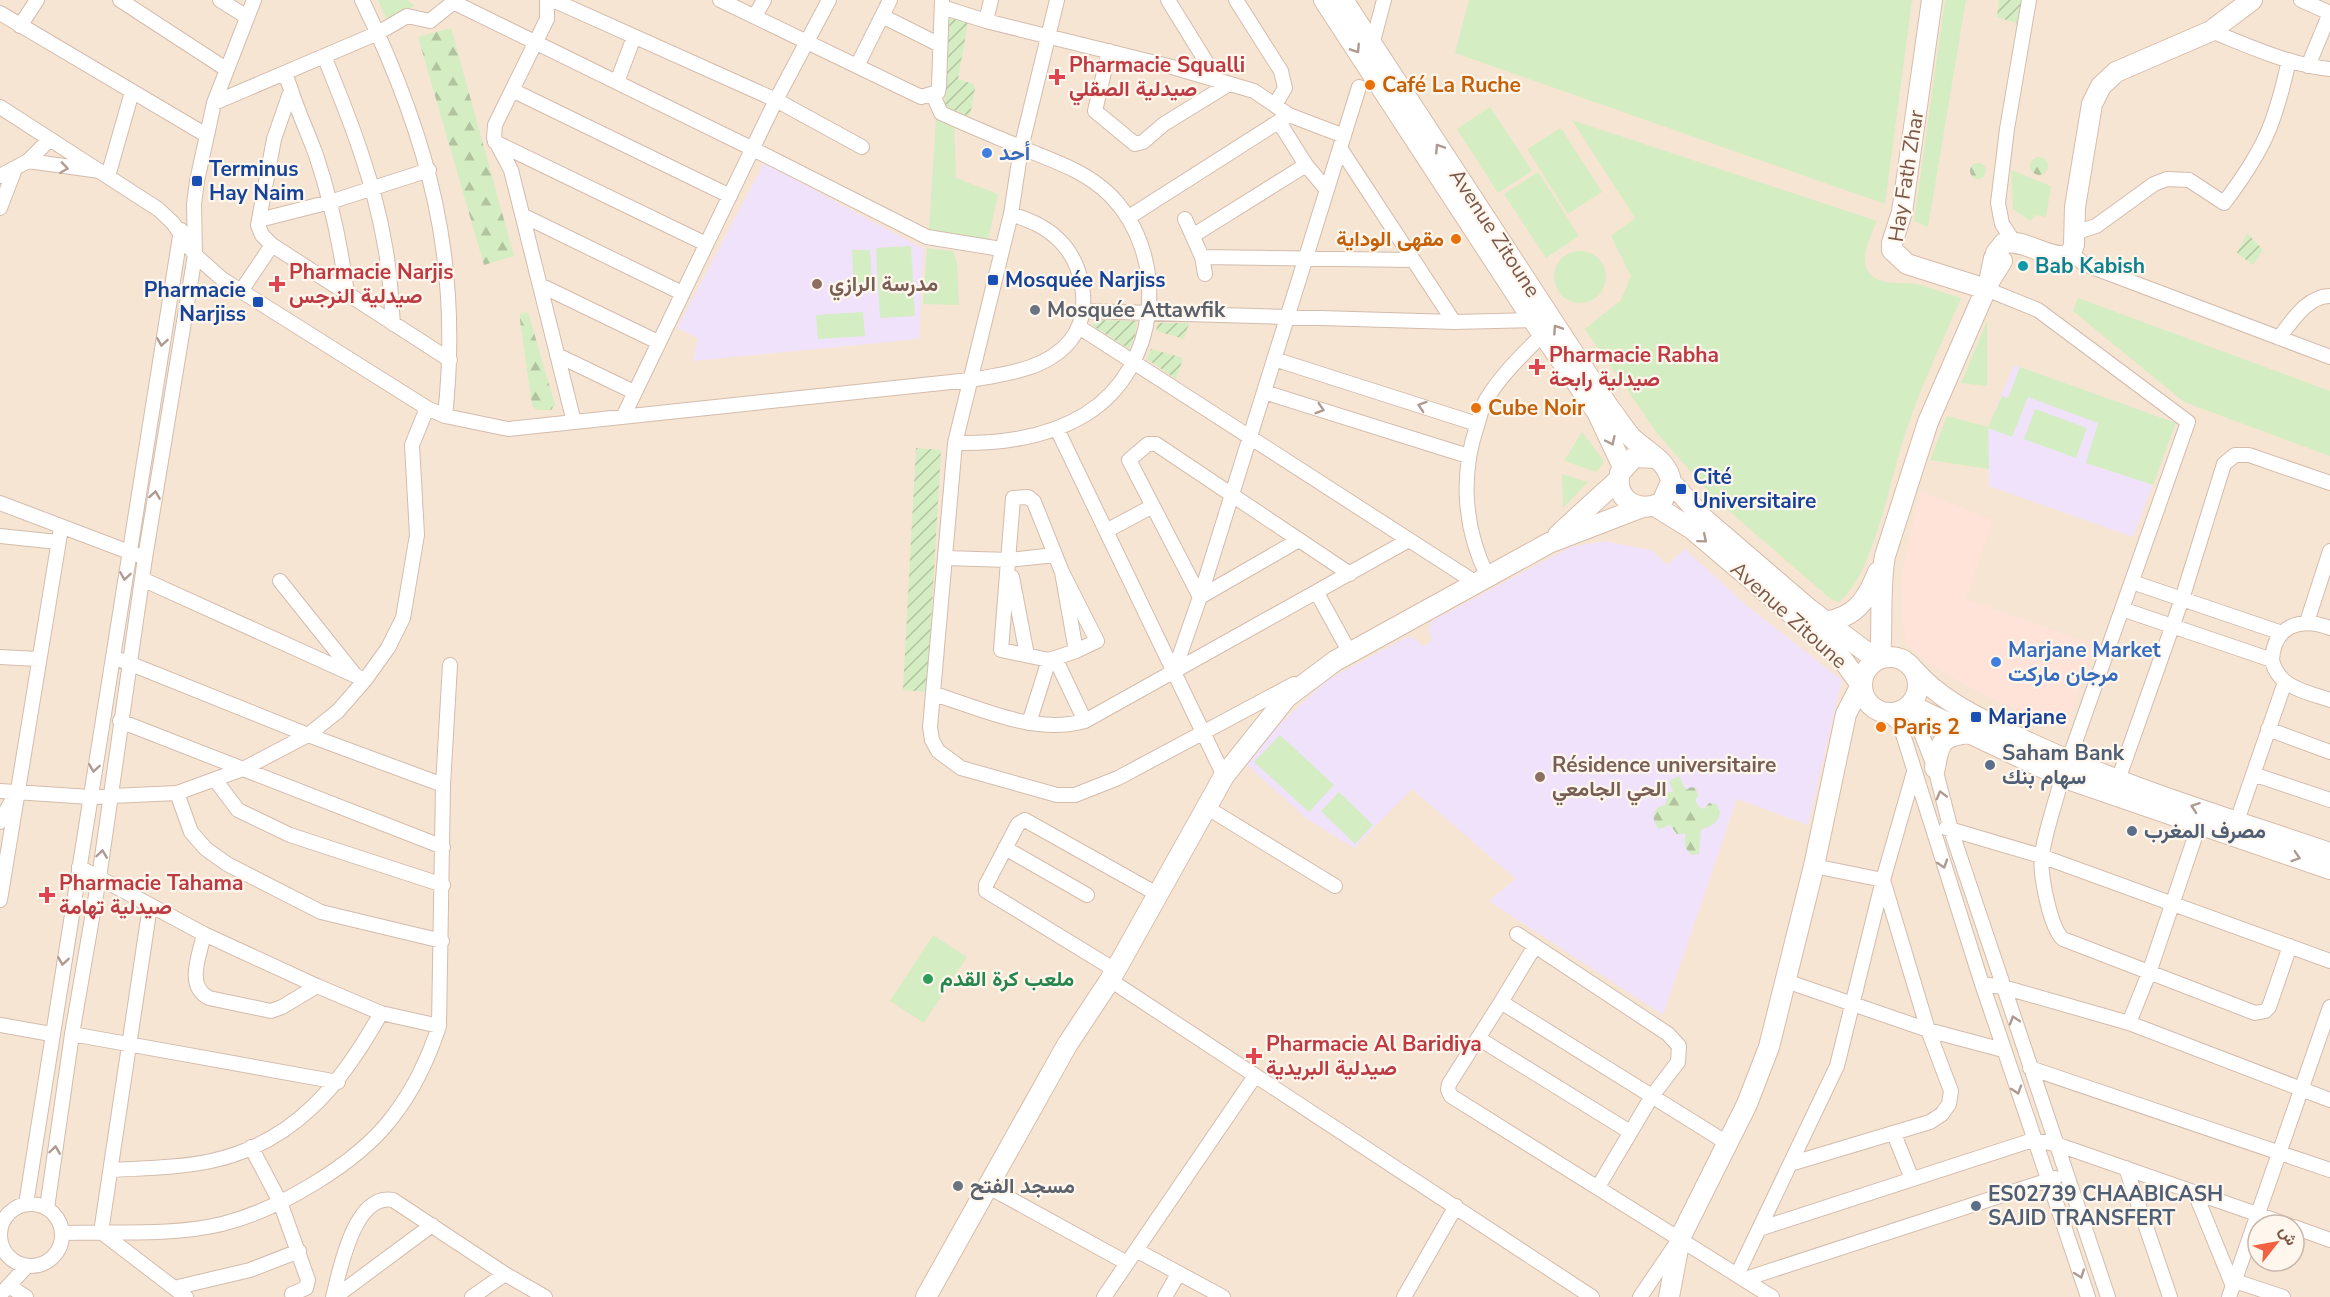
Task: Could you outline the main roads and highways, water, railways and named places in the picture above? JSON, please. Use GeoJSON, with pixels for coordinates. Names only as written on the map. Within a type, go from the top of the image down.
{"type":"FeatureCollection","features":[{"type":"Feature","properties":{"kind":"place","name":"Pharmacie Squalli صيدلية الصقلي"},"geometry":{"type":"Point","coordinates":[1057,77]}},
{"type":"Feature","properties":{"kind":"place","name":"Café La Ruche"},"geometry":{"type":"Point","coordinates":[1370,85]}},
{"type":"Feature","properties":{"kind":"place","name":"أحد"},"geometry":{"type":"Point","coordinates":[987,153]}},
{"type":"Feature","properties":{"kind":"place","name":"Terminus Hay Naim"},"geometry":{"type":"Point","coordinates":[197,181]}},
{"type":"Feature","properties":{"kind":"place","name":"مقهى الوداية"},"geometry":{"type":"Point","coordinates":[1456,239]}},
{"type":"Feature","properties":{"kind":"place","name":"Bab Kabish"},"geometry":{"type":"Point","coordinates":[2023,266]}},
{"type":"Feature","properties":{"kind":"place","name":"Mosquée Narjiss"},"geometry":{"type":"Point","coordinates":[993,280]}},
{"type":"Feature","properties":{"kind":"place","name":"Pharmacie Narjis صيدلية النرجس"},"geometry":{"type":"Point","coordinates":[277,284]}},
{"type":"Feature","properties":{"kind":"place","name":"مدرسة الرازي"},"geometry":{"type":"Point","coordinates":[817,284]}},
{"type":"Feature","properties":{"kind":"place","name":"Pharmacie Narjiss"},"geometry":{"type":"Point","coordinates":[258,302]}},
{"type":"Feature","properties":{"kind":"place","name":"Mosquée Attawfik"},"geometry":{"type":"Point","coordinates":[1035,310]}},
{"type":"Feature","properties":{"kind":"place","name":"Pharmacie Rabha صيدلية رابحة"},"geometry":{"type":"Point","coordinates":[1537,367]}},
{"type":"Feature","properties":{"kind":"place","name":"Cube Noir"},"geometry":{"type":"Point","coordinates":[1476,408]}},
{"type":"Feature","properties":{"kind":"place","name":"Cité Universitaire"},"geometry":{"type":"Point","coordinates":[1681,489]}},
{"type":"Feature","properties":{"kind":"place","name":"Marjane Market مرجان ماركت"},"geometry":{"type":"Point","coordinates":[1996,662]}},
{"type":"Feature","properties":{"kind":"place","name":"Marjane"},"geometry":{"type":"Point","coordinates":[1976,717]}},
{"type":"Feature","properties":{"kind":"place","name":"Paris 2"},"geometry":{"type":"Point","coordinates":[1881,727]}},
{"type":"Feature","properties":{"kind":"place","name":"Saham Bank سهام بنك"},"geometry":{"type":"Point","coordinates":[1990,765]}},
{"type":"Feature","properties":{"kind":"place","name":"Résidence universitaire الحي الجامعي"},"geometry":{"type":"Point","coordinates":[1540,777]}},
{"type":"Feature","properties":{"kind":"place","name":"مصرف المغرب"},"geometry":{"type":"Point","coordinates":[2132,831]}},
{"type":"Feature","properties":{"kind":"place","name":"Pharmacie Tahama صيدلية تهامة"},"geometry":{"type":"Point","coordinates":[47,895]}},
{"type":"Feature","properties":{"kind":"place","name":"ملعب كرة القدم"},"geometry":{"type":"Point","coordinates":[928,979]}},
{"type":"Feature","properties":{"kind":"place","name":"Pharmacie Al Baridiya صيدلية البريدية"},"geometry":{"type":"Point","coordinates":[1254,1056]}},
{"type":"Feature","properties":{"kind":"place","name":"مسجد الفتح"},"geometry":{"type":"Point","coordinates":[958,1186]}},
{"type":"Feature","properties":{"kind":"place","name":"ES02739 CHAABICASH SAJID TRANSFERT"},"geometry":{"type":"Point","coordinates":[1976,1206]}}]}
